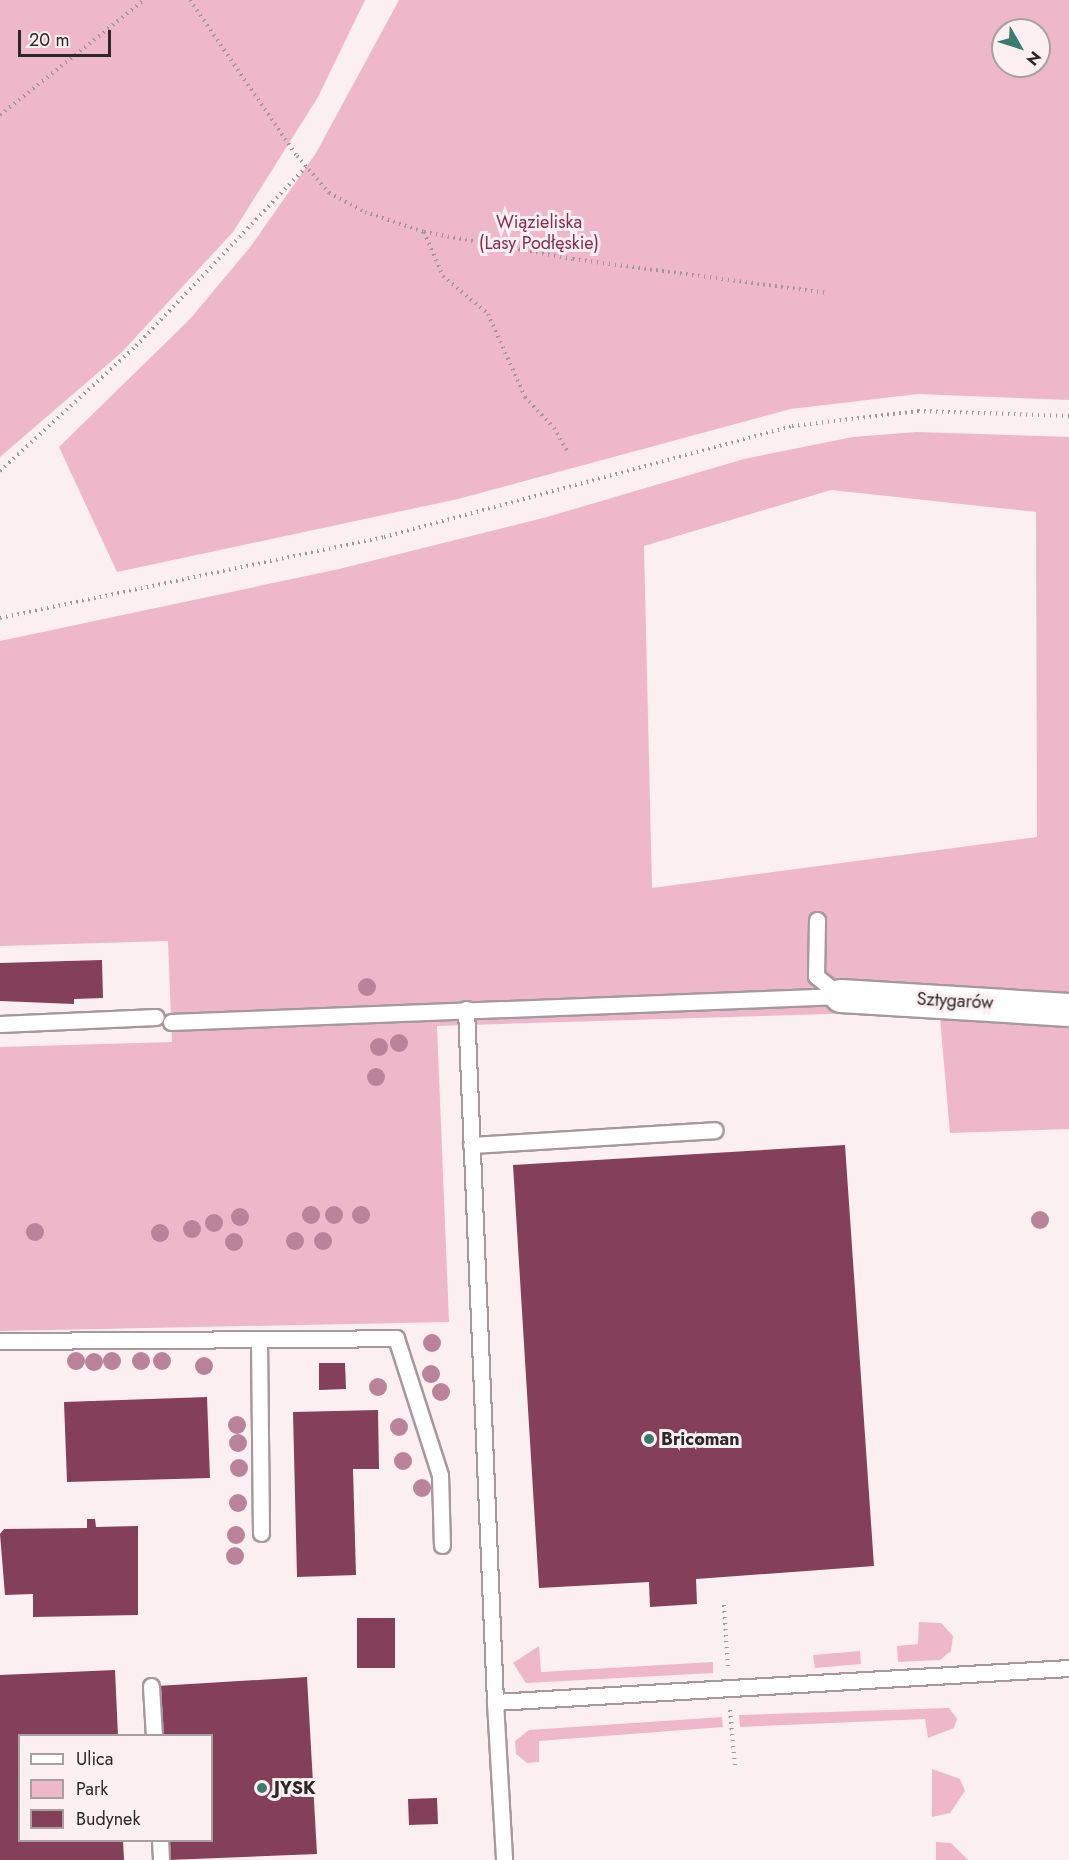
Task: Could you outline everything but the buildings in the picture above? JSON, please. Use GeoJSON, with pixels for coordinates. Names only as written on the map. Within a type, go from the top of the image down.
{"type":"FeatureCollection","features":[{"type":"Feature","properties":{"kind":"street","name":"Sztygarów"},"geometry":{"type":"LineString","coordinates":[[841,996],[1069,1010]]}},
{"type":"Feature","properties":{"kind":"lane"},"geometry":{"type":"LineString","coordinates":[[817,920],[816,976],[841,996]]}},
{"type":"Feature","properties":{"kind":"lane"},"geometry":{"type":"LineString","coordinates":[[171,1022],[841,996]]}},
{"type":"Feature","properties":{"kind":"lane"},"geometry":{"type":"LineString","coordinates":[[466,1009],[495,1702],[504,1860]]}},
{"type":"Feature","properties":{"kind":"lane"},"geometry":{"type":"LineString","coordinates":[[0,1024],[156,1017]]}},
{"type":"Feature","properties":{"kind":"lane"},"geometry":{"type":"LineString","coordinates":[[471,1145],[715,1130]]}},
{"type":"Feature","properties":{"kind":"lane"},"geometry":{"type":"LineString","coordinates":[[0,1341],[396,1338],[440,1475],[442,1545]]}},
{"type":"Feature","properties":{"kind":"lane"},"geometry":{"type":"LineString","coordinates":[[260,1340],[261,1533]]}},
{"type":"Feature","properties":{"kind":"lane"},"geometry":{"type":"LineString","coordinates":[[495,1702],[1069,1668]]}},
{"type":"Feature","properties":{"kind":"lane"},"geometry":{"type":"LineString","coordinates":[[151,1686],[154,1734]]}},
{"type":"Feature","properties":{"kind":"lane"},"geometry":{"type":"LineString","coordinates":[[160,1842],[161,1860]]}},
{"type":"Feature","properties":{"kind":"path"},"geometry":{"type":"LineString","coordinates":[[0,115],[144,0]]}},
{"type":"Feature","properties":{"kind":"path"},"geometry":{"type":"LineString","coordinates":[[190,0],[306,167],[329,193],[424,232],[573,259],[828,293]]}},
{"type":"Feature","properties":{"kind":"path"},"geometry":{"type":"LineString","coordinates":[[0,471],[136,346],[306,167]]}},
{"type":"Feature","properties":{"kind":"path"},"geometry":{"type":"LineString","coordinates":[[424,232],[443,276],[488,314],[525,398],[554,428],[569,454]]}},
{"type":"Feature","properties":{"kind":"path"},"geometry":{"type":"LineString","coordinates":[[0,618],[384,537],[792,426],[918,411],[1069,416]]}},
{"type":"Feature","properties":{"kind":"green space"},"geometry":{"type":"Polygon","coordinates":[[[0,0],[365,0],[318,97],[233,232],[122,352],[0,457],[0,0]]]}},
{"type":"Feature","properties":{"kind":"green space","name":"Wiązieliska (Lasy Podłęskie)"},"geometry":{"type":"Polygon","coordinates":[[[399,0],[1069,0],[1069,400],[918,394],[791,409],[458,499],[117,572],[59,447],[190,319],[251,246],[316,153],[399,0]]]}},
{"type":"Feature","properties":{"kind":"green space"},"geometry":{"type":"Polygon","coordinates":[[[916,432],[1069,437],[1069,1129],[950,1133],[940,1018],[892,1012],[437,1026],[449,1322],[0,1331],[0,1047],[172,1042],[168,941],[0,946],[0,641],[339,569],[547,517],[744,459],[853,437],[916,432]],[[831,490],[644,546],[652,888],[1037,837],[1036,512],[831,490]]]}},
{"type":"Feature","properties":{"kind":"green space"},"geometry":{"type":"Polygon","coordinates":[[[919,1622],[941,1623],[953,1636],[951,1651],[940,1660],[898,1662],[897,1646],[918,1644],[919,1622]]]}},
{"type":"Feature","properties":{"kind":"green space"},"geometry":{"type":"Polygon","coordinates":[[[539,1646],[541,1672],[713,1662],[713,1673],[526,1683],[513,1663],[539,1646]]]}},
{"type":"Feature","properties":{"kind":"green space"},"geometry":{"type":"Polygon","coordinates":[[[860,1651],[861,1664],[815,1668],[813,1655],[860,1651]]]}},
{"type":"Feature","properties":{"kind":"green space"},"geometry":{"type":"Polygon","coordinates":[[[949,1708],[957,1719],[954,1728],[928,1738],[925,1719],[740,1727],[739,1715],[949,1708]]]}},
{"type":"Feature","properties":{"kind":"green space"},"geometry":{"type":"Polygon","coordinates":[[[722,1717],[723,1727],[539,1741],[539,1762],[527,1763],[516,1754],[515,1741],[529,1730],[722,1717]]]}},
{"type":"Feature","properties":{"kind":"green space"},"geometry":{"type":"Polygon","coordinates":[[[932,1769],[960,1779],[965,1791],[950,1813],[932,1817],[932,1769]]]}},
{"type":"Feature","properties":{"kind":"green space"},"geometry":{"type":"Polygon","coordinates":[[[936,1842],[951,1843],[968,1860],[936,1860],[936,1842]]]}},
{"type":"Feature","properties":{"kind":"place","name":"Bricoman"},"geometry":{"type":"Point","coordinates":[649,1439]}},
{"type":"Feature","properties":{"kind":"place","name":"JYSK"},"geometry":{"type":"Point","coordinates":[262,1788]}}]}
